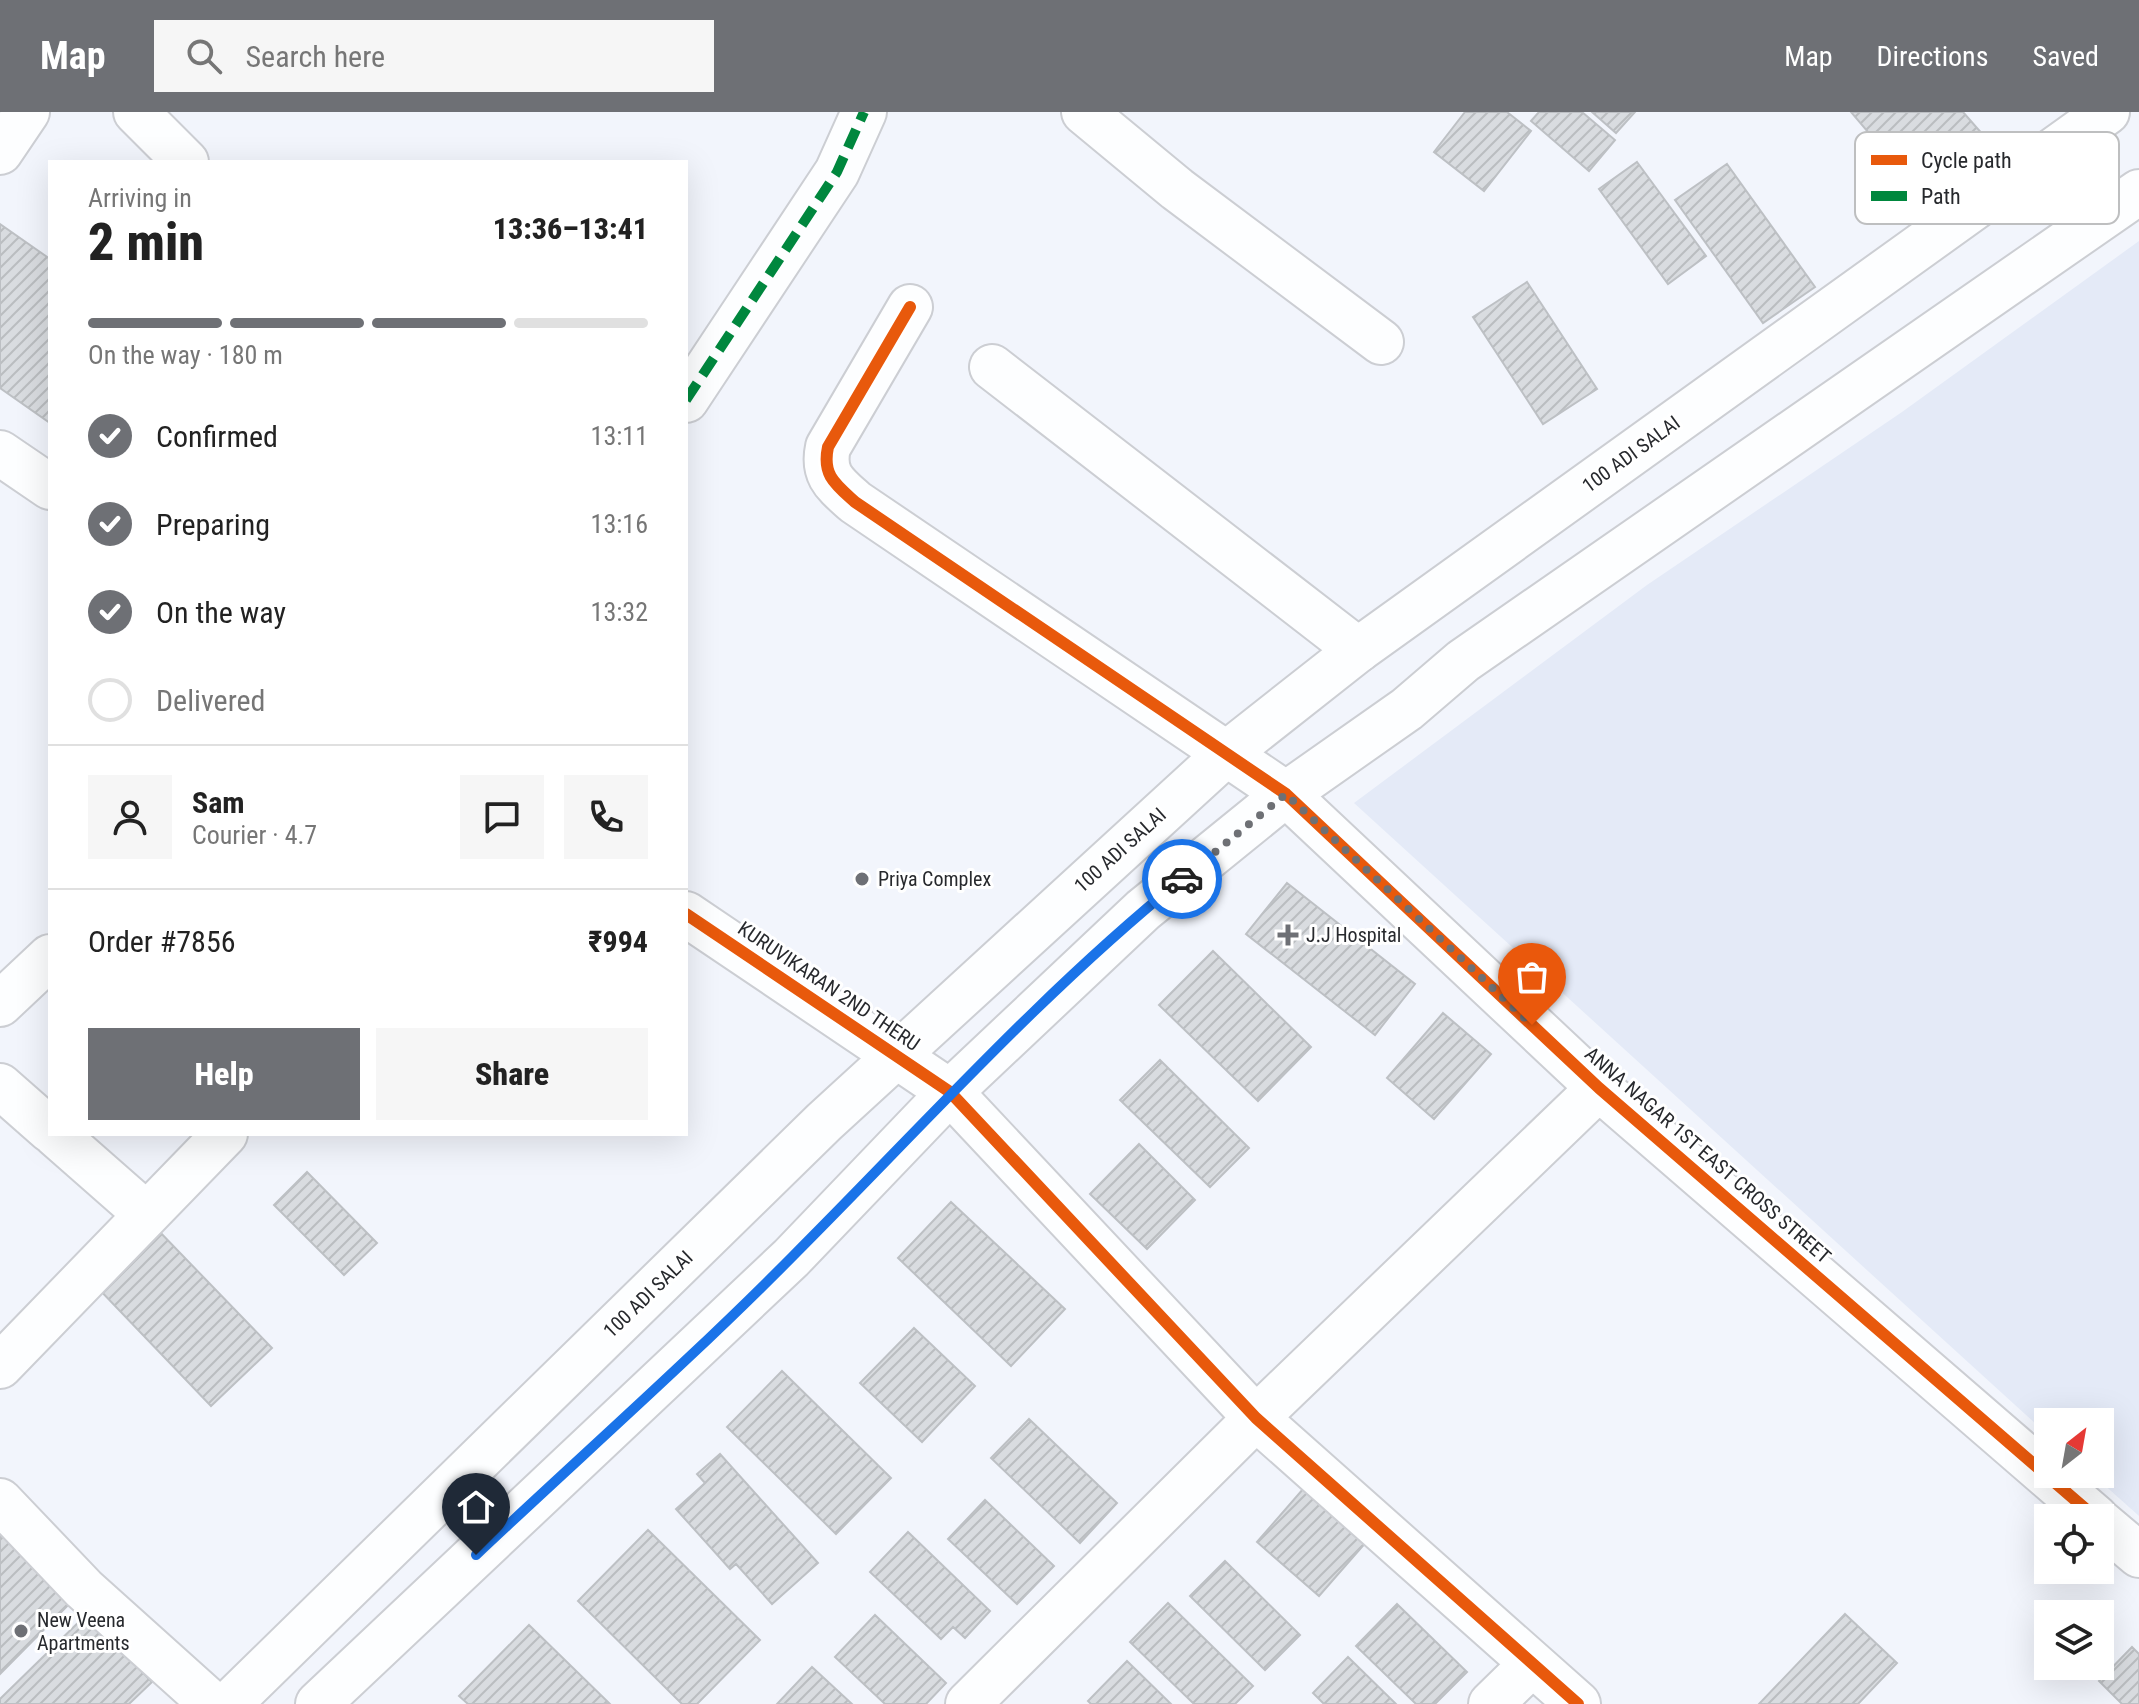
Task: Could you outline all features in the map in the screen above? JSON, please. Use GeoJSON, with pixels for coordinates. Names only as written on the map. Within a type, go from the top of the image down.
{"type":"FeatureCollection","features":[{"type":"Feature","properties":{"kind":"street"},"geometry":{"type":"LineString","coordinates":[[0,152],[27,112]]}},
{"type":"Feature","properties":{"kind":"street"},"geometry":{"type":"LineString","coordinates":[[136,112],[184,160]]}},
{"type":"Feature","properties":{"kind":"street"},"geometry":{"type":"LineString","coordinates":[[688,397],[837,172],[864,112]]}},
{"type":"Feature","properties":{"kind":"street"},"geometry":{"type":"LineString","coordinates":[[1084,112],[1177,189],[1381,342]]}},
{"type":"Feature","properties":{"kind":"street","name":"100 ADI SALAI"},"geometry":{"type":"LineString","coordinates":[[2079,132],[2107,112]]}},
{"type":"Feature","properties":{"kind":"street"},"geometry":{"type":"LineString","coordinates":[[2119,206],[2139,192]]}},
{"type":"Feature","properties":{"kind":"street","name":"100 ADI SALAI"},"geometry":{"type":"LineString","coordinates":[[229,1704],[895,1055],[1226,754],[1358,650],[1951,224]]}},
{"type":"Feature","properties":{"kind":"street"},"geometry":{"type":"LineString","coordinates":[[318,1704],[791,1258],[950,1092],[1143,910],[1286,794],[1407,709],[1463,661],[2093,224]]}},
{"type":"Feature","properties":{"kind":"street","name":"ANNA NAGAR 1ST EAST CROSS STREET"},"geometry":{"type":"LineString","coordinates":[[910,307],[828,447],[825,464],[831,481],[855,502],[1286,794],[1599,1088],[2080,1504]]}},
{"type":"Feature","properties":{"kind":"street"},"geometry":{"type":"LineString","coordinates":[[992,367],[1358,650]]}},
{"type":"Feature","properties":{"kind":"street"},"geometry":{"type":"LineString","coordinates":[[0,453],[48,486]]}},
{"type":"Feature","properties":{"kind":"street","name":"KURUVIKARAN 2ND THERU"},"geometry":{"type":"LineString","coordinates":[[688,915],[950,1092],[1256,1418],[1578,1704]]}},
{"type":"Feature","properties":{"kind":"street"},"geometry":{"type":"LineString","coordinates":[[0,1004],[48,959]]}},
{"type":"Feature","properties":{"kind":"street"},"geometry":{"type":"LineString","coordinates":[[0,1086],[48,1128]]}},
{"type":"Feature","properties":{"kind":"street"},"geometry":{"type":"LineString","coordinates":[[968,1704],[1256,1418],[1599,1088]]}},
{"type":"Feature","properties":{"kind":"street"},"geometry":{"type":"LineString","coordinates":[[57,1136],[146,1214]]}},
{"type":"Feature","properties":{"kind":"street"},"geometry":{"type":"LineString","coordinates":[[0,1366],[223,1136]]}},
{"type":"Feature","properties":{"kind":"street"},"geometry":{"type":"LineString","coordinates":[[0,1501],[84,1589],[212,1704]]}},
{"type":"Feature","properties":{"kind":"street","name":"ANNA NAGAR 1ST EAST CROSS STREET"},"geometry":{"type":"LineString","coordinates":[[2114,1534],[2139,1555]]}},
{"type":"Feature","properties":{"kind":"street"},"geometry":{"type":"LineString","coordinates":[[1491,1704],[1532,1664]]}},
{"type":"Feature","properties":{"kind":"shaded area"},"geometry":{"type":"Polygon","coordinates":[[[2139,241],[2139,1516],[2108,1488],[2114,1488],[2114,1408],[2034,1408],[2034,1422],[1354,803],[1647,585],[1902,412],[2139,241]]]}},
{"type":"Feature","properties":{"kind":"building"},"geometry":{"type":"Polygon","coordinates":[[[1465,112],[1507,112],[1531,131],[1484,191],[1434,152],[1465,112]]]}},
{"type":"Feature","properties":{"kind":"building"},"geometry":{"type":"Polygon","coordinates":[[[1539,112],[1582,112],[1615,140],[1589,171],[1531,121],[1539,112]]]}},
{"type":"Feature","properties":{"kind":"building"},"geometry":{"type":"Polygon","coordinates":[[[1592,112],[1635,112],[1616,133],[1592,112]]]}},
{"type":"Feature","properties":{"kind":"building"},"geometry":{"type":"Polygon","coordinates":[[[1851,112],[1963,112],[1980,132],[1868,132],[1851,112]]]}},
{"type":"Feature","properties":{"kind":"building"},"geometry":{"type":"Polygon","coordinates":[[[1637,162],[1706,256],[1668,284],[1599,189],[1637,162]]]}},
{"type":"Feature","properties":{"kind":"building"},"geometry":{"type":"Polygon","coordinates":[[[1727,164],[1815,287],[1763,323],[1675,200],[1727,164]]]}},
{"type":"Feature","properties":{"kind":"building"},"geometry":{"type":"Polygon","coordinates":[[[0,224],[48,258],[48,422],[0,388],[0,224]]]}},
{"type":"Feature","properties":{"kind":"building"},"geometry":{"type":"Polygon","coordinates":[[[1527,282],[1597,389],[1543,424],[1473,317],[1527,282]]]}},
{"type":"Feature","properties":{"kind":"building"},"geometry":{"type":"Polygon","coordinates":[[[1287,883],[1415,984],[1375,1035],[1246,934],[1287,883]]]}},
{"type":"Feature","properties":{"kind":"building"},"geometry":{"type":"Polygon","coordinates":[[[1213,951],[1311,1047],[1258,1101],[1159,1005],[1213,951]]]}},
{"type":"Feature","properties":{"kind":"building"},"geometry":{"type":"Polygon","coordinates":[[[1443,1013],[1491,1054],[1434,1119],[1387,1078],[1443,1013]]]}},
{"type":"Feature","properties":{"kind":"building"},"geometry":{"type":"Polygon","coordinates":[[[1160,1060],[1249,1148],[1210,1187],[1120,1100],[1160,1060]]]}},
{"type":"Feature","properties":{"kind":"building"},"geometry":{"type":"Polygon","coordinates":[[[1139,1144],[1195,1200],[1147,1249],[1090,1194],[1139,1144]]]}},
{"type":"Feature","properties":{"kind":"building"},"geometry":{"type":"Polygon","coordinates":[[[307,1172],[377,1243],[344,1275],[274,1205],[307,1172]]]}},
{"type":"Feature","properties":{"kind":"building"},"geometry":{"type":"Polygon","coordinates":[[[951,1202],[1065,1309],[1011,1366],[898,1258],[951,1202]]]}},
{"type":"Feature","properties":{"kind":"building"},"geometry":{"type":"Polygon","coordinates":[[[155,1227],[272,1348],[211,1406],[95,1285],[155,1227]]]}},
{"type":"Feature","properties":{"kind":"building"},"geometry":{"type":"Polygon","coordinates":[[[914,1328],[975,1386],[922,1442],[860,1383],[914,1328]]]}},
{"type":"Feature","properties":{"kind":"building"},"geometry":{"type":"Polygon","coordinates":[[[782,1371],[891,1478],[836,1534],[727,1427],[782,1371]]]}},
{"type":"Feature","properties":{"kind":"building"},"geometry":{"type":"Polygon","coordinates":[[[1029,1419],[1117,1503],[1080,1543],[991,1458],[1029,1419]]]}},
{"type":"Feature","properties":{"kind":"building"},"geometry":{"type":"Polygon","coordinates":[[[720,1454],[818,1563],[772,1604],[736,1564],[730,1569],[676,1509],[705,1483],[697,1474],[720,1454]]]}},
{"type":"Feature","properties":{"kind":"building"},"geometry":{"type":"Polygon","coordinates":[[[1304,1488],[1367,1541],[1319,1596],[1257,1542],[1304,1488]]]}},
{"type":"Feature","properties":{"kind":"building"},"geometry":{"type":"Polygon","coordinates":[[[985,1500],[1054,1566],[1017,1604],[948,1539],[985,1500]]]}},
{"type":"Feature","properties":{"kind":"building","name":"New Veena Apartments"},"geometry":{"type":"Polygon","coordinates":[[[0,1510],[84,1589],[0,1674],[0,1510]]]}},
{"type":"Feature","properties":{"kind":"building"},"geometry":{"type":"Polygon","coordinates":[[[648,1530],[760,1640],[697,1704],[682,1704],[578,1601],[648,1530]]]}},
{"type":"Feature","properties":{"kind":"building"},"geometry":{"type":"Polygon","coordinates":[[[908,1532],[990,1611],[965,1638],[953,1627],[941,1639],[870,1572],[908,1532]]]}},
{"type":"Feature","properties":{"kind":"building"},"geometry":{"type":"Polygon","coordinates":[[[1225,1561],[1300,1635],[1265,1670],[1190,1596],[1225,1561]]]}},
{"type":"Feature","properties":{"kind":"building"},"geometry":{"type":"Polygon","coordinates":[[[1168,1603],[1253,1686],[1235,1704],[1194,1704],[1130,1642],[1168,1603]]]}},
{"type":"Feature","properties":{"kind":"building"},"geometry":{"type":"Polygon","coordinates":[[[1397,1604],[1467,1672],[1435,1704],[1416,1704],[1356,1646],[1397,1604]]]}},
{"type":"Feature","properties":{"kind":"building"},"geometry":{"type":"Polygon","coordinates":[[[1845,1614],[1897,1663],[1858,1704],[1759,1704],[1845,1614]]]}},
{"type":"Feature","properties":{"kind":"building"},"geometry":{"type":"Polygon","coordinates":[[[86,1615],[152,1682],[129,1704],[0,1704],[0,1699],[86,1615]]]}},
{"type":"Feature","properties":{"kind":"building"},"geometry":{"type":"Polygon","coordinates":[[[875,1615],[946,1683],[926,1704],[885,1704],[835,1657],[875,1615]]]}},
{"type":"Feature","properties":{"kind":"building"},"geometry":{"type":"Polygon","coordinates":[[[529,1625],[610,1704],[468,1704],[459,1696],[529,1625]]]}},
{"type":"Feature","properties":{"kind":"building"},"geometry":{"type":"Polygon","coordinates":[[[2132,1647],[2139,1654],[2139,1704],[2122,1704],[2099,1681],[2114,1680],[2114,1666],[2132,1647]]]}},
{"type":"Feature","properties":{"kind":"building"},"geometry":{"type":"Polygon","coordinates":[[[1348,1657],[1396,1704],[1324,1704],[1313,1693],[1348,1657]]]}},
{"type":"Feature","properties":{"kind":"building"},"geometry":{"type":"Polygon","coordinates":[[[1127,1661],[1171,1704],[1091,1704],[1088,1701],[1127,1661]]]}},
{"type":"Feature","properties":{"kind":"building"},"geometry":{"type":"Polygon","coordinates":[[[812,1667],[852,1704],[777,1704],[812,1667]]]}},
{"type":"Feature","properties":{"kind":"marked path"},"geometry":{"type":"LineString","coordinates":[[688,397],[837,172],[864,112]]}},
{"type":"Feature","properties":{"kind":"cycle path"},"geometry":{"type":"LineString","coordinates":[[910,307],[828,447],[829,472],[842,490],[855,502],[1286,794],[1599,1088],[2080,1504]]}},
{"type":"Feature","properties":{"kind":"cycle path"},"geometry":{"type":"LineString","coordinates":[[688,915],[950,1092],[1256,1418],[1578,1704]]}},
{"type":"Feature","properties":{"kind":"way so far"},"geometry":{"type":"LineString","coordinates":[[1182,879],[1286,794],[1532,1025]]}},
{"type":"Feature","properties":{"kind":"place","name":"Priya Complex"},"geometry":{"type":"Point","coordinates":[862,879]}},
{"type":"Feature","properties":{"kind":"place","name":"J.J Hospital"},"geometry":{"type":"Point","coordinates":[1288,935]}},
{"type":"Feature","properties":{"kind":"place","name":"New Veena Apartments"},"geometry":{"type":"Point","coordinates":[21,1631]}},
{"type":"Feature","properties":{"kind":"route"},"geometry":{"type":"LineString","coordinates":[[476,1555],[791,1258],[950,1092],[1143,910],[1182,879]]}}]}
